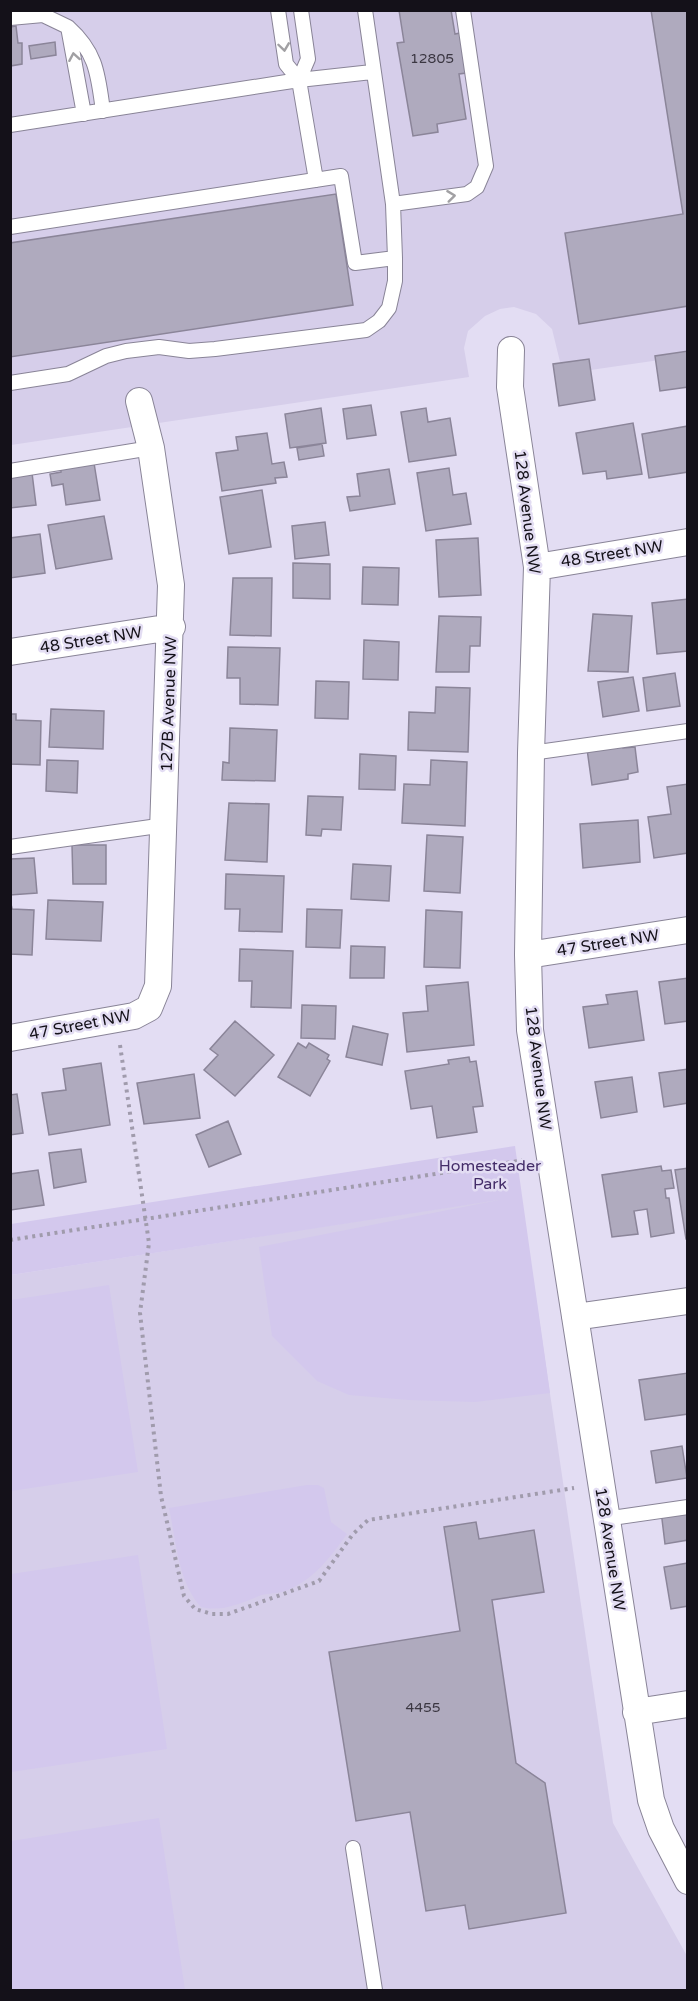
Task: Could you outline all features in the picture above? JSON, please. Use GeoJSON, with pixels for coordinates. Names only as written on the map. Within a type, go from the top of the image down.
{"type":"FeatureCollection","features":[{"type":"Feature","properties":{"kind":"street","name":"128 Avenue NW"},"geometry":{"type":"LineString","coordinates":[[511,350],[510,387],[537,567],[531,753],[528,955],[530,1030],[605,1519],[651,1800],[661,1830],[687,1881]]}},
{"type":"Feature","properties":{"kind":"street","name":"127B Avenue NW"},"geometry":{"type":"LineString","coordinates":[[139,401],[151,448],[168,548],[172,627],[160,970],[155,997],[149,1008]]}},
{"type":"Feature","properties":{"kind":"street","name":"48 Street NW"},"geometry":{"type":"LineString","coordinates":[[537,567],[687,542]]}},
{"type":"Feature","properties":{"kind":"street","name":"48 Street NW"},"geometry":{"type":"LineString","coordinates":[[10,652],[172,627]]}},
{"type":"Feature","properties":{"kind":"street","name":"47 Street NW"},"geometry":{"type":"LineString","coordinates":[[528,955],[687,930]]}},
{"type":"Feature","properties":{"kind":"street","name":"47 Street NW"},"geometry":{"type":"LineString","coordinates":[[10,1038],[116,1021],[134,1016],[149,1008]]}},
{"type":"Feature","properties":{"kind":"street"},"geometry":{"type":"LineString","coordinates":[[575,1317],[687,1301]]}},
{"type":"Feature","properties":{"kind":"street"},"geometry":{"type":"LineString","coordinates":[[636,1712],[687,1704]]}},
{"type":"Feature","properties":{"kind":"lane"},"geometry":{"type":"LineString","coordinates":[[278,10],[286,64],[299,80],[316,180]]}},
{"type":"Feature","properties":{"kind":"lane"},"geometry":{"type":"LineString","coordinates":[[299,80],[308,59],[301,10]]}},
{"type":"Feature","properties":{"kind":"lane"},"geometry":{"type":"LineString","coordinates":[[10,383],[69,374],[106,356],[126,351],[159,347],[189,351],[215,349],[366,330],[379,321],[389,308],[395,281],[393,204],[372,72],[365,10]]}},
{"type":"Feature","properties":{"kind":"lane"},"geometry":{"type":"LineString","coordinates":[[393,204],[467,194],[477,188],[486,166],[463,10]]}},
{"type":"Feature","properties":{"kind":"lane"},"geometry":{"type":"LineString","coordinates":[[10,18],[43,15],[68,27],[83,40],[93,57],[103,111]]}},
{"type":"Feature","properties":{"kind":"lane"},"geometry":{"type":"LineString","coordinates":[[68,27],[84,114]]}},
{"type":"Feature","properties":{"kind":"lane"},"geometry":{"type":"LineString","coordinates":[[10,125],[299,80],[372,72]]}},
{"type":"Feature","properties":{"kind":"lane"},"geometry":{"type":"LineString","coordinates":[[10,227],[341,176],[355,263],[395,258]]}},
{"type":"Feature","properties":{"kind":"lane"},"geometry":{"type":"LineString","coordinates":[[10,471],[151,448]]}},
{"type":"Feature","properties":{"kind":"lane"},"geometry":{"type":"LineString","coordinates":[[531,753],[687,731]]}},
{"type":"Feature","properties":{"kind":"lane"},"geometry":{"type":"LineString","coordinates":[[10,847],[165,825]]}},
{"type":"Feature","properties":{"kind":"lane"},"geometry":{"type":"LineString","coordinates":[[605,1519],[687,1507]]}},
{"type":"Feature","properties":{"kind":"lane"},"geometry":{"type":"LineString","coordinates":[[353,1848],[375,1990]]}},
{"type":"Feature","properties":{"kind":"path"},"geometry":{"type":"LineString","coordinates":[[116,1021],[147,1219],[149,1243],[140,1313],[144,1366],[161,1496],[174,1562],[184,1596],[195,1609],[212,1614],[228,1614],[320,1581],[353,1534],[368,1520],[574,1488]]}},
{"type":"Feature","properties":{"kind":"path"},"geometry":{"type":"LineString","coordinates":[[10,1240],[550,1156]]}},
{"type":"Feature","properties":{"kind":"shaded area"},"geometry":{"type":"Polygon","coordinates":[[[10,11],[687,11],[687,356],[563,374],[552,329],[536,314],[514,307],[500,309],[485,316],[468,331],[464,348],[469,377],[11,445],[10,11]]]}},
{"type":"Feature","properties":{"kind":"shaded area"},"geometry":{"type":"Polygon","coordinates":[[[521,1196],[613,1823],[687,1956],[687,1990],[11,1990],[11,1275],[521,1196]]]}},
{"type":"Feature","properties":{"kind":"green space","name":"Homesteader Park"},"geometry":{"type":"Polygon","coordinates":[[[515,1146],[550,1393],[475,1402],[349,1395],[317,1381],[272,1336],[259,1247],[499,1200],[11,1275],[11,1224],[515,1146]]]}},
{"type":"Feature","properties":{"kind":"green space"},"geometry":{"type":"Polygon","coordinates":[[[109,1285],[138,1472],[11,1491],[11,1300],[109,1285]]]}},
{"type":"Feature","properties":{"kind":"green space"},"geometry":{"type":"Polygon","coordinates":[[[318,1485],[324,1488],[331,1522],[347,1534],[327,1561],[302,1583],[282,1592],[262,1595],[223,1608],[201,1607],[193,1597],[183,1573],[169,1508],[318,1485]]]}},
{"type":"Feature","properties":{"kind":"green space"},"geometry":{"type":"Polygon","coordinates":[[[138,1555],[167,1749],[11,1772],[11,1574],[138,1555]]]}},
{"type":"Feature","properties":{"kind":"green space"},"geometry":{"type":"Polygon","coordinates":[[[159,1818],[185,1990],[11,1990],[11,1841],[159,1818]]]}},
{"type":"Feature","properties":{"kind":"building"},"geometry":{"type":"Polygon","coordinates":[[[399,10],[451,10],[455,34],[460,33],[466,73],[459,74],[466,119],[437,124],[438,132],[413,136],[397,43],[404,42],[399,10]]]}},
{"type":"Feature","properties":{"kind":"building"},"geometry":{"type":"Polygon","coordinates":[[[651,10],[688,10],[688,306],[579,324],[565,233],[683,214],[651,10]]]}},
{"type":"Feature","properties":{"kind":"building"},"geometry":{"type":"Polygon","coordinates":[[[16,26],[18,43],[22,43],[22,64],[10,66],[10,27],[16,26]]]}},
{"type":"Feature","properties":{"kind":"building"},"geometry":{"type":"Polygon","coordinates":[[[55,42],[56,55],[31,59],[29,46],[55,42]]]}},
{"type":"Feature","properties":{"kind":"building"},"geometry":{"type":"Polygon","coordinates":[[[336,194],[353,305],[10,357],[10,243],[336,194]]]}},
{"type":"Feature","properties":{"kind":"building"},"geometry":{"type":"Polygon","coordinates":[[[688,351],[688,387],[660,391],[655,356],[688,351]]]}},
{"type":"Feature","properties":{"kind":"building"},"geometry":{"type":"Polygon","coordinates":[[[589,359],[595,400],[559,406],[553,364],[589,359]]]}},
{"type":"Feature","properties":{"kind":"building"},"geometry":{"type":"Polygon","coordinates":[[[371,405],[376,435],[347,439],[343,409],[371,405]]]}},
{"type":"Feature","properties":{"kind":"building"},"geometry":{"type":"Polygon","coordinates":[[[321,408],[326,443],[290,448],[285,414],[321,408]]]}},
{"type":"Feature","properties":{"kind":"building"},"geometry":{"type":"Polygon","coordinates":[[[426,408],[428,422],[450,418],[456,455],[409,462],[401,412],[426,408]]]}},
{"type":"Feature","properties":{"kind":"building"},"geometry":{"type":"Polygon","coordinates":[[[633,423],[642,474],[607,479],[606,471],[583,474],[576,433],[633,423]]]}},
{"type":"Feature","properties":{"kind":"building"},"geometry":{"type":"Polygon","coordinates":[[[688,426],[688,472],[649,478],[642,434],[688,426]]]}},
{"type":"Feature","properties":{"kind":"building"},"geometry":{"type":"Polygon","coordinates":[[[267,433],[272,464],[284,462],[287,477],[275,478],[276,483],[222,491],[216,453],[238,450],[236,437],[267,433]]]}},
{"type":"Feature","properties":{"kind":"building"},"geometry":{"type":"Polygon","coordinates":[[[322,444],[324,456],[299,460],[297,448],[322,444]]]}},
{"type":"Feature","properties":{"kind":"building"},"geometry":{"type":"Polygon","coordinates":[[[94,463],[100,500],[66,505],[63,484],[52,486],[50,474],[61,472],[61,468],[94,463]]]}},
{"type":"Feature","properties":{"kind":"building"},"geometry":{"type":"Polygon","coordinates":[[[449,468],[453,495],[466,493],[471,524],[426,531],[417,473],[449,468]]]}},
{"type":"Feature","properties":{"kind":"building"},"geometry":{"type":"Polygon","coordinates":[[[389,469],[395,504],[350,511],[347,497],[360,496],[357,474],[389,469]]]}},
{"type":"Feature","properties":{"kind":"building"},"geometry":{"type":"Polygon","coordinates":[[[32,473],[36,505],[10,508],[10,476],[32,473]]]}},
{"type":"Feature","properties":{"kind":"building"},"geometry":{"type":"Polygon","coordinates":[[[262,490],[271,547],[229,554],[220,497],[262,490]]]}},
{"type":"Feature","properties":{"kind":"building"},"geometry":{"type":"Polygon","coordinates":[[[104,516],[112,559],[56,569],[48,525],[104,516]]]}},
{"type":"Feature","properties":{"kind":"building"},"geometry":{"type":"Polygon","coordinates":[[[325,522],[329,555],[295,559],[292,526],[325,522]]]}},
{"type":"Feature","properties":{"kind":"building"},"geometry":{"type":"Polygon","coordinates":[[[40,534],[45,573],[10,578],[10,538],[40,534]]]}},
{"type":"Feature","properties":{"kind":"building"},"geometry":{"type":"Polygon","coordinates":[[[478,538],[481,595],[439,597],[436,540],[478,538]]]}},
{"type":"Feature","properties":{"kind":"building"},"geometry":{"type":"Polygon","coordinates":[[[293,563],[330,564],[330,599],[293,598],[293,563]]]}},
{"type":"Feature","properties":{"kind":"building"},"geometry":{"type":"Polygon","coordinates":[[[363,567],[399,568],[398,605],[362,604],[363,567]]]}},
{"type":"Feature","properties":{"kind":"building"},"geometry":{"type":"Polygon","coordinates":[[[233,578],[272,578],[271,636],[230,635],[233,578]]]}},
{"type":"Feature","properties":{"kind":"building"},"geometry":{"type":"Polygon","coordinates":[[[688,599],[688,651],[657,654],[652,603],[688,599]]]}},
{"type":"Feature","properties":{"kind":"building"},"geometry":{"type":"Polygon","coordinates":[[[593,614],[632,616],[628,672],[588,671],[593,614]]]}},
{"type":"Feature","properties":{"kind":"building"},"geometry":{"type":"Polygon","coordinates":[[[439,616],[481,617],[480,646],[470,646],[469,672],[436,672],[439,616]]]}},
{"type":"Feature","properties":{"kind":"building"},"geometry":{"type":"Polygon","coordinates":[[[364,640],[399,642],[398,680],[363,679],[364,640]]]}},
{"type":"Feature","properties":{"kind":"building"},"geometry":{"type":"Polygon","coordinates":[[[228,647],[280,648],[278,705],[240,704],[240,678],[227,678],[228,647]]]}},
{"type":"Feature","properties":{"kind":"building"},"geometry":{"type":"Polygon","coordinates":[[[675,673],[680,706],[647,711],[643,678],[675,673]]]}},
{"type":"Feature","properties":{"kind":"building"},"geometry":{"type":"Polygon","coordinates":[[[633,677],[639,711],[603,717],[598,682],[633,677]]]}},
{"type":"Feature","properties":{"kind":"building"},"geometry":{"type":"Polygon","coordinates":[[[316,681],[349,682],[348,719],[315,718],[316,681]]]}},
{"type":"Feature","properties":{"kind":"building"},"geometry":{"type":"Polygon","coordinates":[[[436,687],[470,688],[468,752],[408,750],[409,712],[435,713],[436,687]]]}},
{"type":"Feature","properties":{"kind":"building"},"geometry":{"type":"Polygon","coordinates":[[[51,709],[104,711],[103,749],[49,747],[51,709]]]}},
{"type":"Feature","properties":{"kind":"building"},"geometry":{"type":"Polygon","coordinates":[[[10,714],[16,714],[16,720],[41,721],[40,765],[10,764],[10,714]]]}},
{"type":"Feature","properties":{"kind":"building"},"geometry":{"type":"Polygon","coordinates":[[[230,728],[277,730],[275,781],[222,780],[223,762],[229,763],[230,728]]]}},
{"type":"Feature","properties":{"kind":"building"},"geometry":{"type":"Polygon","coordinates":[[[622,744],[623,748],[635,747],[638,772],[628,774],[628,779],[592,785],[587,749],[622,744]]]}},
{"type":"Feature","properties":{"kind":"building"},"geometry":{"type":"Polygon","coordinates":[[[360,754],[396,756],[395,790],[359,789],[360,754]]]}},
{"type":"Feature","properties":{"kind":"building"},"geometry":{"type":"Polygon","coordinates":[[[47,760],[78,761],[77,793],[46,791],[47,760]]]}},
{"type":"Feature","properties":{"kind":"building"},"geometry":{"type":"Polygon","coordinates":[[[431,760],[467,762],[465,826],[402,823],[404,784],[430,785],[431,760]]]}},
{"type":"Feature","properties":{"kind":"building"},"geometry":{"type":"Polygon","coordinates":[[[688,784],[688,853],[654,858],[648,817],[671,814],[667,787],[688,784]]]}},
{"type":"Feature","properties":{"kind":"building"},"geometry":{"type":"Polygon","coordinates":[[[308,796],[343,797],[341,830],[322,829],[321,836],[306,835],[308,796]]]}},
{"type":"Feature","properties":{"kind":"building"},"geometry":{"type":"Polygon","coordinates":[[[229,803],[269,804],[267,862],[225,860],[229,803]]]}},
{"type":"Feature","properties":{"kind":"building"},"geometry":{"type":"Polygon","coordinates":[[[638,820],[640,862],[583,868],[580,824],[638,820]]]}},
{"type":"Feature","properties":{"kind":"building"},"geometry":{"type":"Polygon","coordinates":[[[427,835],[463,837],[460,893],[424,891],[427,835]]]}},
{"type":"Feature","properties":{"kind":"building"},"geometry":{"type":"Polygon","coordinates":[[[72,845],[106,845],[106,884],[73,884],[72,845]]]}},
{"type":"Feature","properties":{"kind":"building"},"geometry":{"type":"Polygon","coordinates":[[[34,858],[37,893],[10,895],[10,859],[34,858]]]}},
{"type":"Feature","properties":{"kind":"building"},"geometry":{"type":"Polygon","coordinates":[[[353,864],[391,866],[389,901],[351,899],[353,864]]]}},
{"type":"Feature","properties":{"kind":"building"},"geometry":{"type":"Polygon","coordinates":[[[226,874],[284,876],[282,932],[239,931],[240,909],[225,909],[226,874]]]}},
{"type":"Feature","properties":{"kind":"building"},"geometry":{"type":"Polygon","coordinates":[[[10,899],[12,909],[34,910],[32,955],[10,954],[10,899]]]}},
{"type":"Feature","properties":{"kind":"building"},"geometry":{"type":"Polygon","coordinates":[[[48,900],[103,902],[101,941],[46,939],[48,900]]]}},
{"type":"Feature","properties":{"kind":"building"},"geometry":{"type":"Polygon","coordinates":[[[307,909],[342,910],[340,948],[306,947],[307,909]]]}},
{"type":"Feature","properties":{"kind":"building"},"geometry":{"type":"Polygon","coordinates":[[[426,910],[462,912],[460,968],[424,967],[426,910]]]}},
{"type":"Feature","properties":{"kind":"building"},"geometry":{"type":"Polygon","coordinates":[[[351,946],[385,947],[384,978],[350,978],[351,946]]]}},
{"type":"Feature","properties":{"kind":"building"},"geometry":{"type":"Polygon","coordinates":[[[240,949],[293,951],[291,1008],[251,1007],[252,981],[239,981],[240,949]]]}},
{"type":"Feature","properties":{"kind":"building"},"geometry":{"type":"Polygon","coordinates":[[[688,978],[688,1021],[665,1024],[659,982],[688,978]]]}},
{"type":"Feature","properties":{"kind":"building"},"geometry":{"type":"Polygon","coordinates":[[[468,982],[474,1045],[407,1052],[403,1013],[428,1011],[426,986],[468,982]]]}},
{"type":"Feature","properties":{"kind":"building"},"geometry":{"type":"Polygon","coordinates":[[[637,991],[644,1040],[589,1048],[583,1007],[608,1004],[606,995],[637,991]]]}},
{"type":"Feature","properties":{"kind":"building"},"geometry":{"type":"Polygon","coordinates":[[[302,1005],[336,1006],[335,1039],[301,1038],[302,1005]]]}},
{"type":"Feature","properties":{"kind":"building"},"geometry":{"type":"Polygon","coordinates":[[[235,1021],[274,1055],[235,1096],[204,1070],[218,1055],[210,1049],[235,1021]]]}},
{"type":"Feature","properties":{"kind":"building"},"geometry":{"type":"Polygon","coordinates":[[[353,1026],[388,1034],[382,1065],[346,1057],[353,1026]]]}},
{"type":"Feature","properties":{"kind":"building"},"geometry":{"type":"Polygon","coordinates":[[[298,1043],[306,1048],[309,1043],[329,1055],[327,1059],[330,1061],[310,1096],[278,1077],[298,1043]]]}},
{"type":"Feature","properties":{"kind":"building"},"geometry":{"type":"Polygon","coordinates":[[[469,1057],[470,1062],[476,1061],[483,1106],[473,1107],[477,1132],[437,1138],[432,1106],[411,1109],[405,1071],[449,1064],[448,1060],[469,1057]]]}},
{"type":"Feature","properties":{"kind":"building"},"geometry":{"type":"Polygon","coordinates":[[[101,1063],[110,1125],[49,1135],[42,1093],[66,1090],[63,1069],[101,1063]]]}},
{"type":"Feature","properties":{"kind":"building"},"geometry":{"type":"Polygon","coordinates":[[[688,1069],[688,1103],[664,1107],[659,1073],[688,1069]]]}},
{"type":"Feature","properties":{"kind":"building"},"geometry":{"type":"Polygon","coordinates":[[[194,1074],[200,1118],[144,1124],[137,1083],[194,1074]]]}},
{"type":"Feature","properties":{"kind":"building"},"geometry":{"type":"Polygon","coordinates":[[[632,1077],[637,1112],[601,1118],[595,1082],[632,1077]]]}},
{"type":"Feature","properties":{"kind":"building"},"geometry":{"type":"Polygon","coordinates":[[[17,1094],[23,1133],[10,1135],[10,1095],[17,1094]]]}},
{"type":"Feature","properties":{"kind":"building"},"geometry":{"type":"Polygon","coordinates":[[[228,1121],[241,1154],[209,1167],[196,1135],[228,1121]]]}},
{"type":"Feature","properties":{"kind":"building"},"geometry":{"type":"Polygon","coordinates":[[[81,1149],[86,1182],[54,1188],[49,1153],[81,1149]]]}},
{"type":"Feature","properties":{"kind":"building"},"geometry":{"type":"Polygon","coordinates":[[[661,1166],[662,1171],[671,1170],[674,1188],[665,1189],[666,1198],[669,1198],[674,1233],[651,1237],[647,1209],[634,1211],[638,1234],[612,1237],[602,1175],[661,1166]]]}},
{"type":"Feature","properties":{"kind":"building"},"geometry":{"type":"Polygon","coordinates":[[[688,1168],[688,1239],[686,1239],[675,1170],[688,1168]]]}},
{"type":"Feature","properties":{"kind":"building"},"geometry":{"type":"Polygon","coordinates":[[[38,1170],[44,1205],[11,1210],[10,1174],[38,1170]]]}},
{"type":"Feature","properties":{"kind":"building"},"geometry":{"type":"Polygon","coordinates":[[[688,1373],[688,1414],[645,1420],[639,1380],[688,1373]]]}},
{"type":"Feature","properties":{"kind":"building"},"geometry":{"type":"Polygon","coordinates":[[[682,1446],[687,1478],[656,1483],[651,1451],[682,1446]]]}},
{"type":"Feature","properties":{"kind":"building"},"geometry":{"type":"Polygon","coordinates":[[[688,1507],[688,1540],[665,1544],[661,1511],[688,1507]]]}},
{"type":"Feature","properties":{"kind":"building"},"geometry":{"type":"Polygon","coordinates":[[[476,1522],[479,1539],[534,1530],[544,1592],[492,1600],[516,1763],[545,1783],[566,1913],[469,1929],[465,1905],[426,1911],[410,1812],[356,1821],[329,1652],[460,1631],[444,1527],[476,1522]]]}},
{"type":"Feature","properties":{"kind":"building"},"geometry":{"type":"Polygon","coordinates":[[[688,1563],[688,1606],[671,1609],[664,1567],[688,1563]]]}}]}
